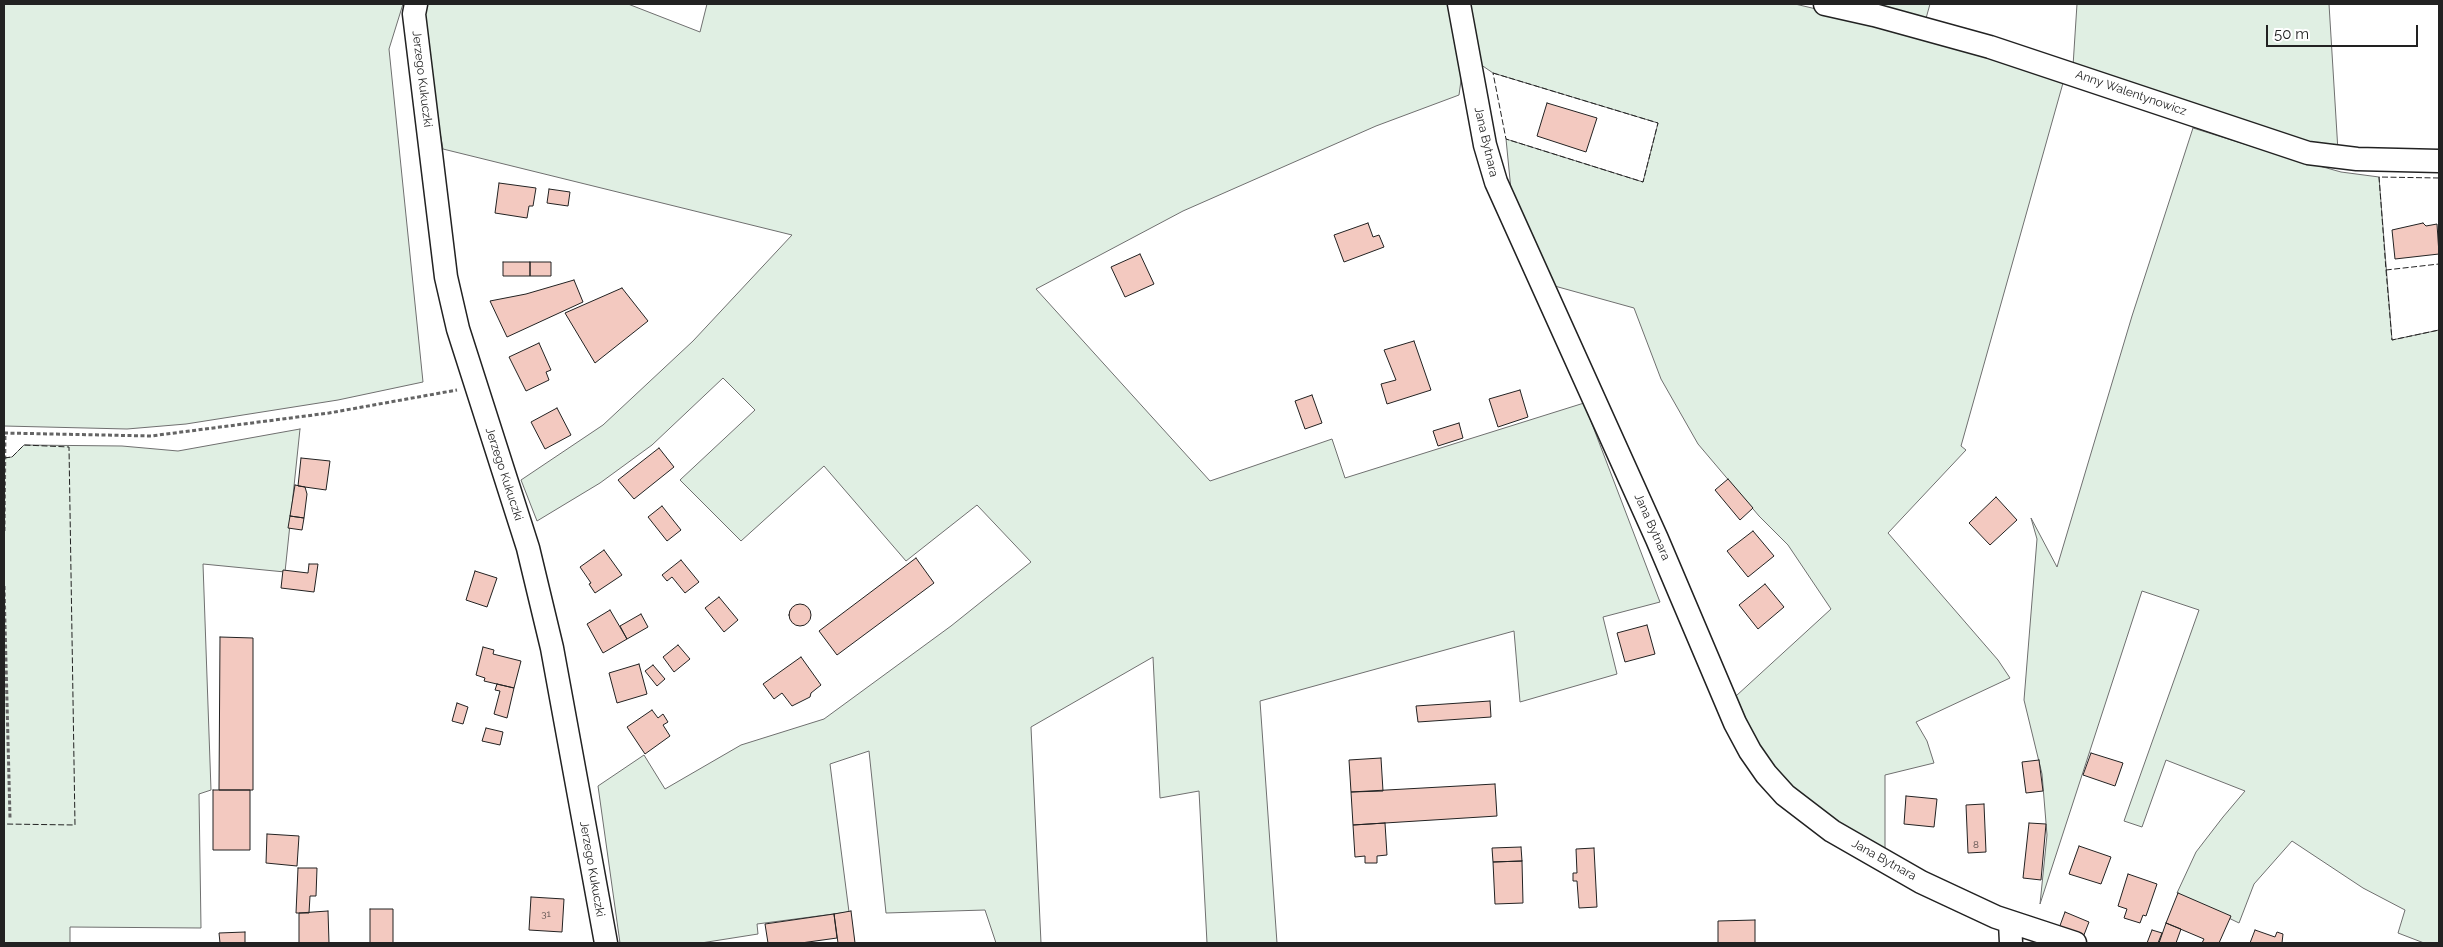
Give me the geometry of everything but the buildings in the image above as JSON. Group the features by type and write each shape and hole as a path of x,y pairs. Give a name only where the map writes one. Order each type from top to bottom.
{"street":[{"name":"Jerzego Kukuczki","path":"416,4 414,14 446,277 458,329 528,548 552,648 606,943"},
{"name":"Jana Bytnara","path":"1459,4 1485,145 1496,182 1658,538 1735,723 1750,751 1766,774 1786,795 1832,831 2010,933 2075,943"},
{"name":"Anny Walentynowicz","path":"1825,4 1874,15 1990,47 2308,153 2357,159 2439,161"}],"path":[{"path":"4,531 4,433 151,436 329,413 476,386"},
{"path":"4,586 5,686 10,818"}],"green space":[{"path":"4,4 403,4 389,49 423,382 338,400 186,424 127,429 4,426"},
{"path":"422,4 628,4 700,32 707,4 1452,4 1463,66 1459,95 1376,126 1183,211 1036,289 1210,481 1332,439 1345,478 1584,403 1660,602 1603,617 1617,674 1520,702 1514,631 1260,701 1277,943 1207,943 1199,791 1160,798 1153,657 1031,727 1041,943 996,943 985,910 886,913 869,751 830,764 849,912 757,924 758,934 701,943 620,943 598,786 644,755 665,789 741,745 824,719 951,626 1031,562 977,505 906,561 824,466 741,541 680,480 755,410 723,378 652,445 600,483 537,521 521,480 603,425 693,341 792,235 443,149 433,95"},
{"path":"1467,4 1795,4 1893,27 2063,83 1961,446 1966,450 1888,533 1998,660 2010,678 1916,722 1927,741 1934,763 1885,775 1885,852 1849,832 1789,786 1755,740 1736,696 1831,609 1788,545 1759,516 1698,444 1661,379 1634,308 1551,285 1512,200 1506,139 1643,182 1658,123 1493,73 1477,62"},
{"path":"1852,4 1930,4 1925,22"},
{"path":"2077,4 2329,4 2338,151 2073,66"},
{"path":"2193,128 2341,172 2379,177 2392,340 2439,330 2439,943 2424,943 2398,933 2405,910 2363,888 2292,841 2254,884 2239,923 2177,893 2196,852 2245,791 2166,760 2142,827 2124,821 2199,610 2142,591 2040,904 2047,835 2042,774 2024,700 2037,539 2031,518 2057,567 2132,316"},
{"path":"300,429 285,572 203,564 211,790 199,794 201,928 70,927 70,943 4,943 4,458 12,457 24,445 122,446 178,451"}],"fence":[{"path":"1493,73 1658,123 1643,182 1506,139 1493,73"},
{"path":"2439,178 2379,177 2386,270 2439,264"},
{"path":"2386,270 2392,340 2439,330"},
{"path":"4,458 12,457 24,445 69,447 75,825 4,824"}]}
